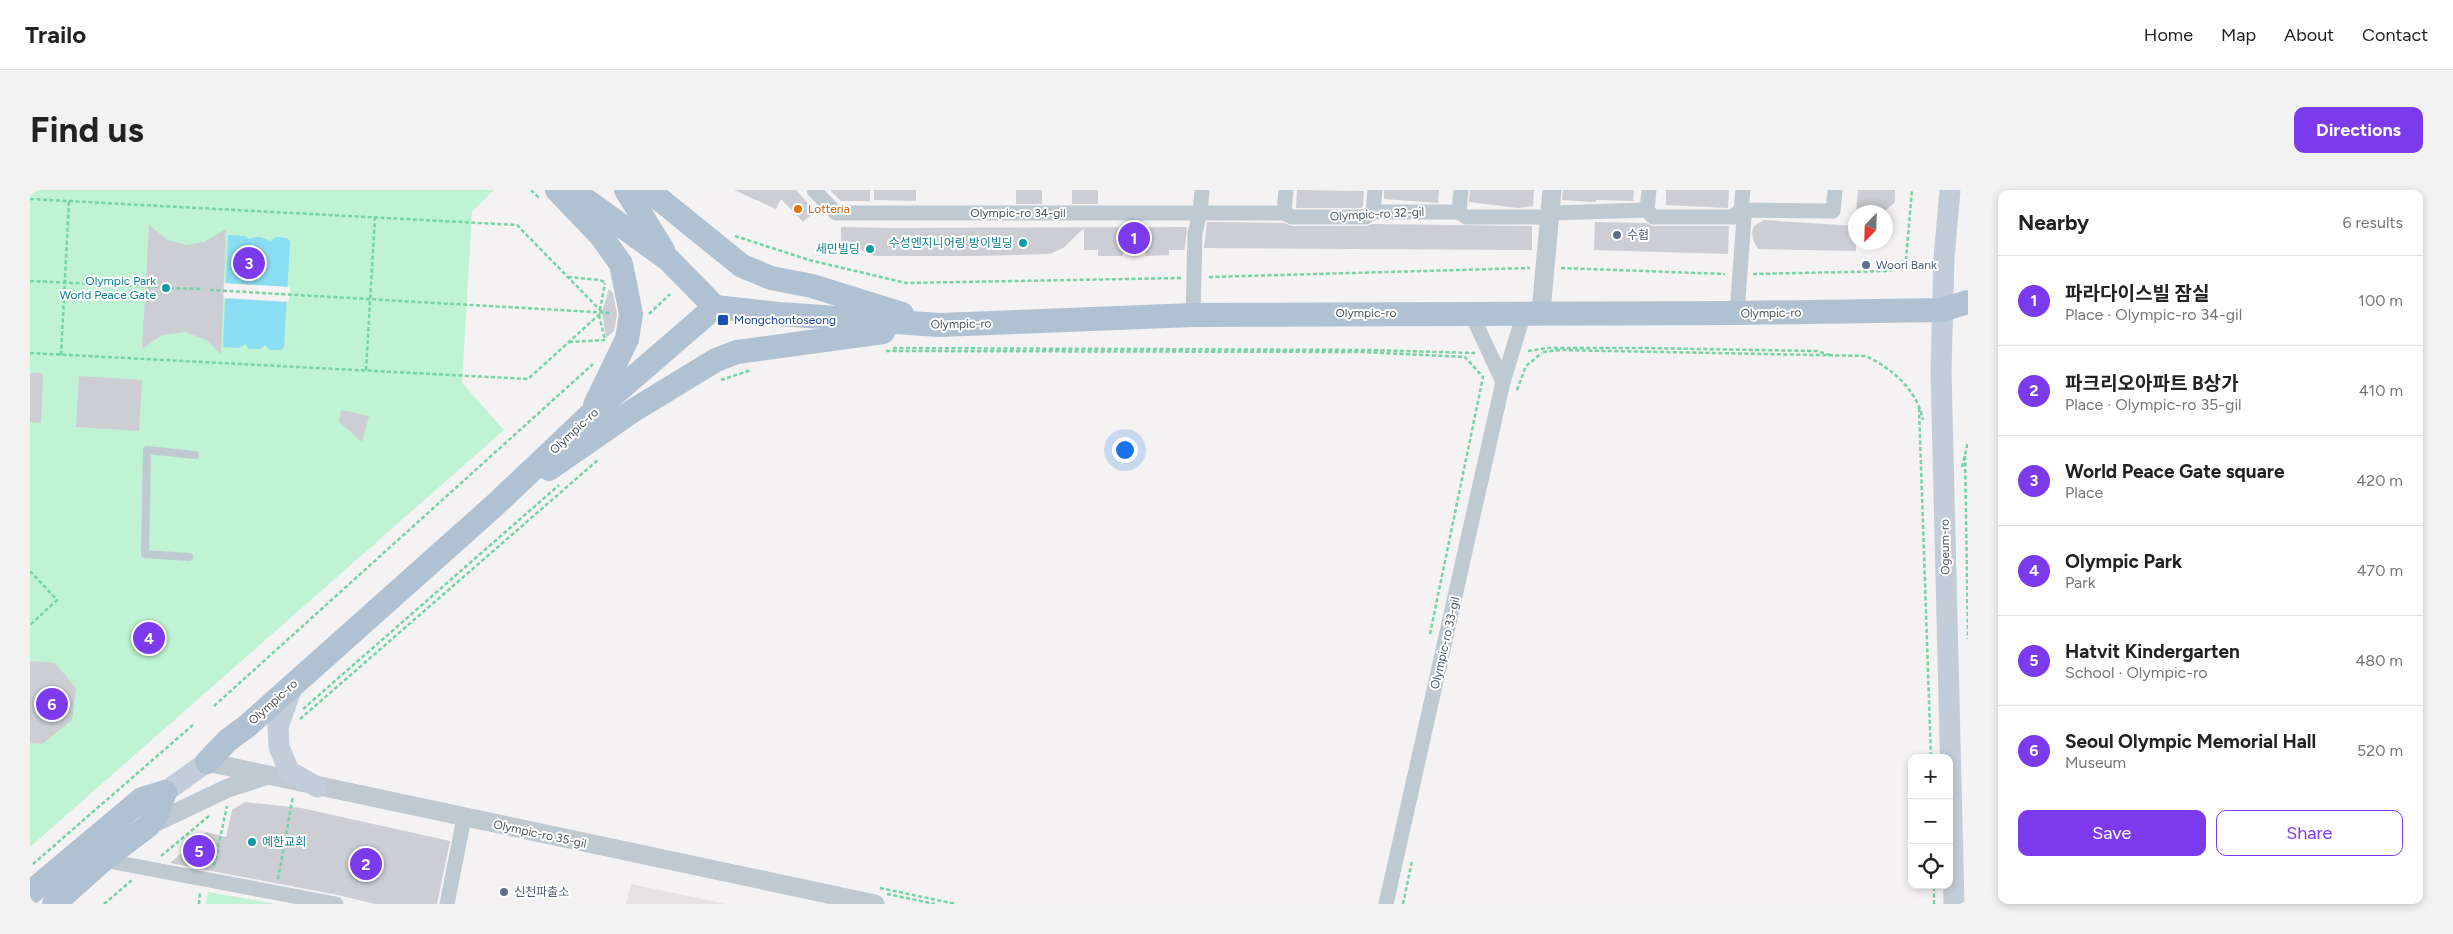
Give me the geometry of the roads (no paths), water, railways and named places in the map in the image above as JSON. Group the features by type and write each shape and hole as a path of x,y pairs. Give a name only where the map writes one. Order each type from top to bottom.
{"main road":[{"path":"572,190 669,260 715,307"},
{"path":"626,190 669,260"},
{"path":"648,190 742,266 771,278 812,286 940,325"},
{"name":"Ogeum-ro","path":"1950,190 1942,310 1941,394 1954,904"},
{"path":"551,197 601,236 621,264 630,314 627,340 589,416"},
{"name":"Olympic-ro","path":"30,892 142,799 165,792 206,762 228,740 246,727 495,505 589,416 715,307 779,314 940,325 1193,315 1737,313 1942,310 1968,302"},
{"name":"Olympic-ro","path":"1942,310 1968,318"},
{"path":"495,505 634,410 716,360 737,352 940,325"},
{"path":"293,684 278,727 280,747 289,771 317,787"},
{"path":"54,904 103,860 148,826 157,814 165,792"}],"street":[{"name":"Olympic-ro 34-gil","path":"814,190 836,213 1200,213"},
{"path":"1193,315 1192,278 1195,233 1200,213 1202,190"},
{"path":"1284,213 1286,190"},
{"path":"1373,212 1375,190"},
{"path":"1459,212 1461,190"},
{"path":"1532,313 1545,268 1552,190"},
{"path":"1647,210 1649,190"},
{"path":"1737,313 1744,218 1741,210 1743,190"},
{"name":"Olympic-ro 32-gil","path":"1200,213 1284,213 1292,217 1366,217 1373,212 1459,212 1466,217 1544,217 1551,213 1647,210 1653,217 1733,217 1741,210 1834,211 1835,190"},
{"path":"1471,313 1503,382"},
{"name":"Olympic-ro 33-gil","path":"1386,904 1503,382 1511,354 1532,313"},
{"name":"Olympic-ro 35-gil","path":"206,762 874,904"},
{"path":"148,826 228,788 266,776"},
{"path":"447,904 464,818"},
{"path":"103,860 336,904"}],"lane":[{"path":"189,557 145,554 147,450 195,455"}],"water":[{"path":"228,235 245,236 250,239 259,237 271,241 276,237 287,238 290,242 284,347 281,350 270,350 265,345 260,349 249,349 245,344 239,348 223,347"}],"place":[{"name":"Lotteria","path":"798,209"},
{"name":"수협","path":"1617,235"},
{"name":"파라다이스빌 잠실","path":"1134,238"},
{"name":"수성엔지니어링 방이빌딩","path":"1023,243"},
{"name":"세민빌딩","path":"870,249"},
{"name":"World Peace Gate square","path":"249,263"},
{"name":"Woori Bank","path":"1866,265"},
{"name":"Olympic Park World Peace Gate","path":"166,288"},
{"name":"Mongchontoseong","path":"723,320"},
{"name":"Olympic Park","path":"149,638"},
{"name":"Seoul Olympic Memorial Hall","path":"52,704"},
{"name":"예한교회","path":"252,842"},
{"name":"Hatvit Kindergarten","path":"199,851"},
{"name":"파크리오아파트 B상가","path":"366,864"},
{"name":"신천파출소","path":"504,892"}]}
